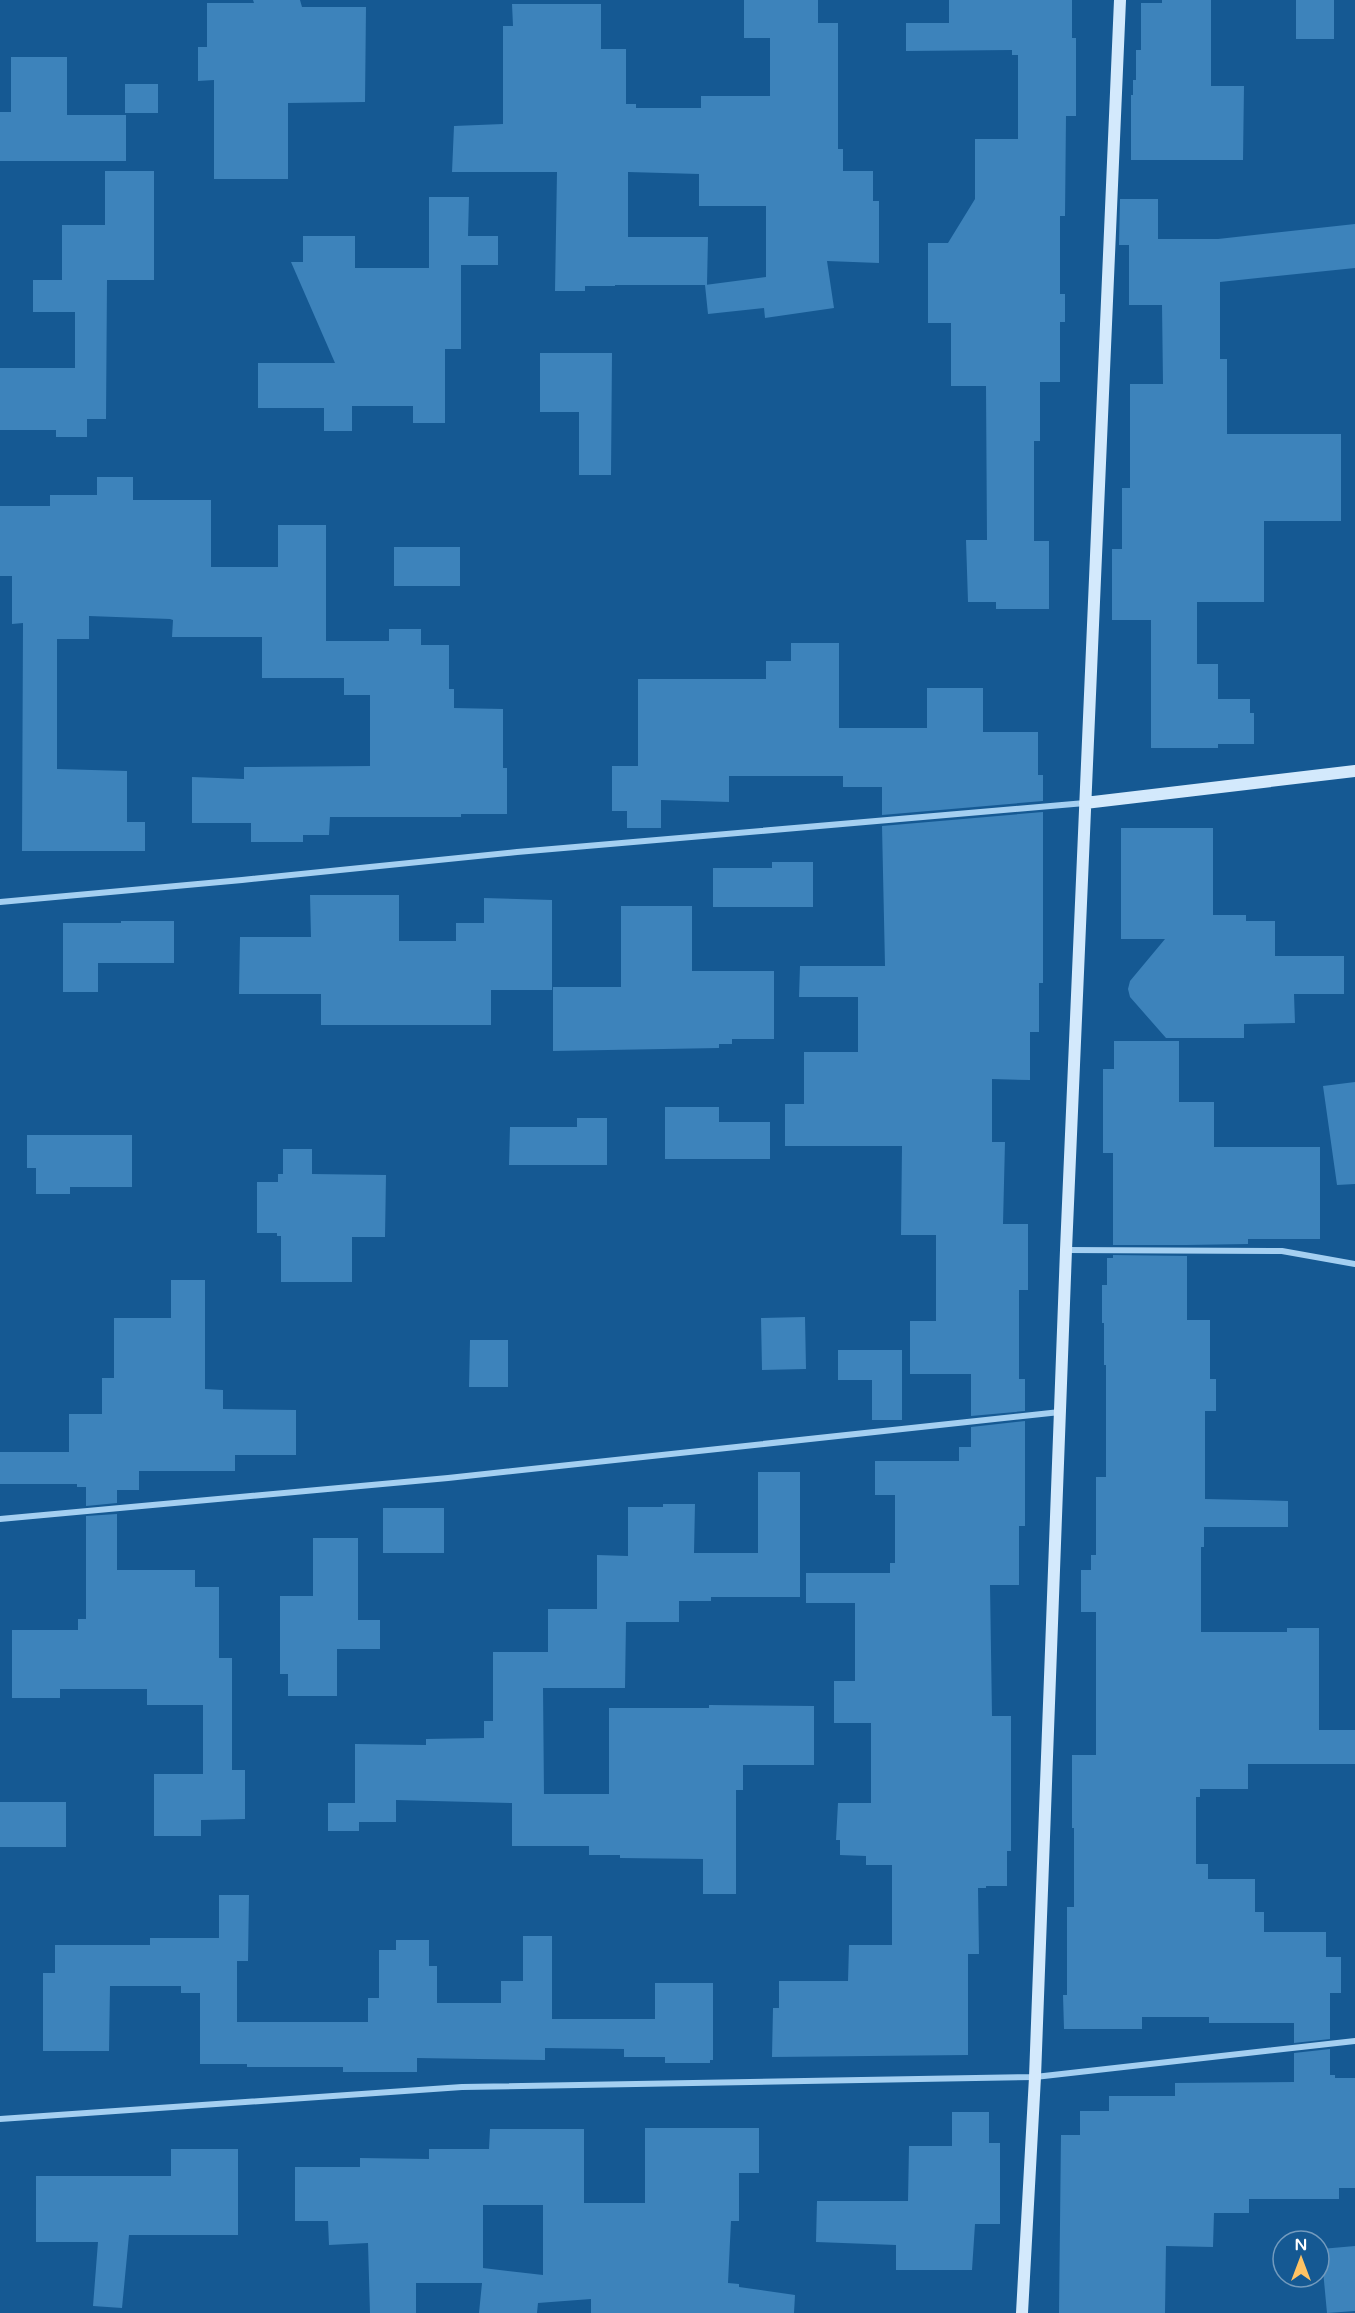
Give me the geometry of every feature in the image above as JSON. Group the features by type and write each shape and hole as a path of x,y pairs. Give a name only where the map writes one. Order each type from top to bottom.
{"main road":[{"path":"1022,2313 1035,2076 1066,1250 1120,0"},
{"path":"1085,803 1355,771"}],"street":[{"path":"0,902 517,852 1085,803"},
{"path":"1066,1250 1282,1251 1355,1264"},
{"path":"0,1519 460,1477 1060,1412"},
{"path":"0,2119 462,2087 1035,2076 1355,2041"}],"building":[{"path":"253,0 300,0 302,7 366,7 365,102 288,103 288,179 214,179 214,80 198,81 198,47 207,47 207,3 254,3"},
{"path":"744,0 818,0 818,23 838,23 838,149 843,149 843,171 873,171 873,201 879,201 879,263 827,261 834,308 765,318 764,308 708,314 705,285 585,286 585,291 555,291 557,172 452,172 454,126 503,124 503,26 513,26 512,4 601,4 601,49 626,49 626,104 636,104 636,108 701,108 701,96 770,96 770,38 744,38","holes":["628,172 699,174 699,206 766,206 766,277 707,285 708,237 628,237"]},
{"path":"949,0 1072,0 1072,38 1076,38 1076,116 1066,116 1065,216 1060,216 1060,294 1065,294 1065,322 1060,322 1060,382 1040,382 1040,441 1034,441 1034,541 1049,541 1049,609 996,609 996,602 968,602 966,540 987,540 986,386 951,386 951,323 928,323 928,243 948,243 975,199 975,139 1018,139 1018,55 1012,55 1012,50 906,51 906,23 949,23"},
{"path":"1162,0 1211,0 1211,86 1244,86 1243,160 1131,160 1131,95 1133,95 1133,80 1136,80 1136,50 1141,50 1141,3 1162,3"},
{"path":"1296,0 1334,0 1334,39 1296,39"},
{"path":"11,57 67,57 67,115 126,115 126,161 0,161 0,112 11,112"},
{"path":"125,84 158,84 158,113 125,113"},
{"path":"105,171 154,171 154,280 107,280 106,419 87,419 87,437 56,437 56,430 0,430 0,368 75,368 75,312 33,312 33,280 62,280 62,225 105,225"},
{"path":"429,197 469,197 468,236 498,236 498,265 461,265 461,349 445,349 445,423 413,423 413,406 352,406 352,431 324,431 324,408 258,408 258,363 335,363 291,262 303,262 303,236 355,236 355,268 429,268"},
{"path":"1120,199 1158,199 1158,239 1218,239 1355,224 1355,268 1220,282 1220,359 1227,359 1227,434 1341,434 1341,521 1264,521 1264,602 1197,602 1197,664 1218,664 1218,699 1250,699 1250,713 1254,713 1254,744 1218,744 1218,748 1151,748 1151,620 1112,620 1112,549 1122,549 1122,488 1130,488 1130,384 1163,384 1162,305 1129,305 1129,245 1119,245"},
{"path":"540,353 612,353 611,475 579,475 579,412 540,412"},
{"path":"97,477 133,477 133,500 211,500 211,567 278,567 278,525 326,525 326,641 389,641 389,629 421,629 421,645 449,645 449,689 454,689 454,708 503,709 503,768 507,768 507,814 461,814 461,817 330,817 329,835 303,835 303,842 251,842 251,823 192,823 192,777 244,779 244,767 370,766 370,695 344,695 344,678 262,678 262,637 172,637 173,620 170,619 89,616 89,639 57,639 57,769 127,771 127,822 145,822 145,851 22,851 23,623 12,624 12,576 0,576 0,506 50,506 50,495 97,495"},
{"path":"394,547 460,547 460,586 394,586"},
{"path":"791,643 839,643 839,728 927,728 927,688 983,688 983,732 1038,732 1038,775 1043,775 1043,801 882,815 882,787 843,787 843,776 729,776 729,802 661,800 661,828 627,828 627,811 612,811 612,766 638,766 638,679 766,679 766,661 791,661"},
{"path":"1043,812 1043,983 1039,983 1039,1032 1030,1032 1030,1080 992,1079 992,1142 1005,1142 1003,1224 1028,1224 1028,1290 1019,1290 1019,1379 1025,1379 1025,1411 971,1416 971,1374 910,1374 910,1321 936,1321 936,1235 901,1235 902,1146 785,1146 785,1104 804,1104 804,1052 858,1052 858,997 799,997 800,966 885,966 882,826"},
{"path":"1121,828 1213,828 1213,915 1246,915 1246,921 1275,921 1275,956 1344,956 1344,994 1294,994 1295,1023 1244,1024 1244,1038 1166,1038 1130,997 1128,989 1130,981 1165,939 1121,939"},
{"path":"772,862 813,862 813,907 713,907 713,868 772,868"},
{"path":"310,895 399,895 399,941 456,941 456,923 484,923 484,898 552,900 552,990 491,990 491,1025 321,1025 321,994 239,994 240,937 311,937"},
{"path":"621,906 692,906 692,971 774,971 774,1039 732,1039 732,1044 719,1044 719,1048 553,1051 553,987 621,987"},
{"path":"121,921 174,921 174,963 98,963 98,992 63,992 63,923 121,923"},
{"path":"1114,1041 1179,1041 1179,1102 1214,1102 1214,1147 1320,1147 1320,1239 1248,1239 1248,1244 1113,1245 1113,1153 1103,1153 1103,1069 1114,1069"},
{"path":"1355,1082 1355,1184 1337,1185 1323,1086"},
{"path":"665,1107 719,1107 719,1122 770,1122 770,1159 665,1159"},
{"path":"577,1118 607,1118 607,1165 509,1165 510,1127 577,1127"},
{"path":"27,1135 132,1135 132,1187 70,1187 70,1194 36,1194 36,1168 27,1168"},
{"path":"283,1149 312,1149 312,1174 386,1175 385,1237 352,1237 352,1282 281,1282 281,1236 277,1236 277,1233 257,1233 257,1182 278,1182 278,1174 283,1174"},
{"path":"1113,1255 1187,1256 1187,1320 1210,1320 1210,1379 1216,1379 1216,1411 1205,1411 1205,1499 1288,1501 1288,1527 1204,1527 1204,1547 1201,1547 1201,1632 1287,1632 1287,1628 1319,1628 1319,1730 1355,1730 1355,1764 1248,1764 1248,1789 1200,1789 1200,1797 1196,1797 1196,1864 1208,1864 1208,1879 1255,1879 1255,1912 1264,1912 1264,1932 1326,1932 1326,1957 1341,1957 1341,1993 1330,1993 1330,2039 1294,2043 1294,2023 1209,2023 1209,2017 1142,2017 1142,2029 1064,2029 1063,1995 1067,1995 1067,1907 1074,1907 1072,1755 1096,1755 1096,1612 1081,1612 1081,1570 1091,1570 1091,1555 1096,1555 1096,1477 1106,1477 1106,1365 1104,1365 1102,1285 1107,1285 1107,1258 1113,1258"},
{"path":"171,1280 205,1280 205,1389 223,1390 223,1409 296,1410 296,1455 235,1455 235,1471 139,1471 139,1490 117,1490 117,1503 86,1506 86,1487 77,1487 77,1484 0,1484 0,1452 69,1452 69,1414 102,1414 102,1378 114,1378 114,1318 171,1318"},
{"path":"805,1317 806,1369 762,1370 761,1318"},
{"path":"470,1340 508,1340 508,1387 469,1387"},
{"path":"838,1350 902,1350 902,1420 872,1420 872,1380 838,1380"},
{"path":"1025,1421 1025,1526 1019,1526 1019,1585 990,1585 992,1716 1011,1716 1011,1851 1007,1851 1007,1886 978,1888 979,1954 968,1954 968,2055 772,2057 773,2008 779,2008 779,1981 848,1981 849,1945 892,1945 892,1865 866,1865 866,1856 840,1855 840,1840 836,1840 838,1803 871,1803 871,1723 834,1723 834,1681 855,1681 855,1603 806,1603 806,1573 890,1573 890,1563 895,1563 895,1495 875,1495 875,1461 959,1461 959,1447 971,1447 971,1427"},
{"path":"758,1472 800,1472 800,1597 711,1597 711,1601 679,1601 679,1622 626,1622 625,1688 543,1688 544,1794 609,1794 609,1708 709,1708 709,1705 814,1706 814,1765 743,1765 743,1790 736,1790 736,1894 703,1894 703,1859 620,1858 620,1855 589,1855 589,1846 512,1846 512,1803 396,1800 396,1822 359,1822 359,1831 328,1831 328,1803 355,1803 355,1744 426,1745 426,1739 484,1738 484,1721 493,1721 493,1652 548,1652 548,1609 597,1609 597,1555 628,1556 628,1507 695,1504 694,1553 758,1553"},
{"path":"383,1508 444,1508 444,1553 383,1553"},
{"path":"117,1514 117,1570 195,1570 195,1587 219,1587 219,1658 232,1658 232,1770 245,1770 245,1819 201,1820 201,1836 154,1836 154,1774 203,1774 203,1705 147,1705 147,1689 60,1689 60,1698 12,1698 12,1630 78,1630 78,1619 86,1619 86,1516"},
{"path":"313,1538 358,1538 358,1620 380,1620 380,1649 337,1649 337,1696 288,1696 288,1674 280,1674 280,1596 313,1596"},
{"path":"0,1802 66,1802 66,1847 0,1847"},
{"path":"219,1895 249,1895 248,1961 237,1961 237,2022 368,2022 368,1998 379,1998 379,1950 396,1950 396,1940 429,1940 429,1966 437,1966 437,2003 501,2003 501,1981 523,1981 523,1936 552,1936 552,2019 655,2019 655,1983 713,1983 713,2060 710,2060 710,2063 665,2063 665,2057 624,2057 624,2049 545,2048 545,2060 417,2058 417,2072 343,2072 343,2067 247,2067 247,2064 200,2064 200,1993 181,1993 181,1986 110,1986 109,2051 43,2051 43,1973 55,1973 55,1945 150,1945 150,1938 219,1938"},
{"path":"1330,2049 1330,2075 1335,2075 1335,2078 1355,2078 1355,2188 1339,2188 1339,2199 1249,2199 1249,2213 1214,2213 1213,2247 1166,2246 1165,2313 1059,2313 1061,2135 1080,2135 1080,2111 1109,2111 1109,2096 1175,2096 1175,2083 1294,2082 1294,2053"},
{"path":"952,2112 989,2112 989,2143 1000,2143 1000,2224 975,2224 972,2270 896,2270 896,2245 816,2242 817,2201 908,2201 909,2146 952,2146"},
{"path":"645,2128 759,2128 759,2173 739,2173 739,2221 731,2221 728,2283 739,2284 739,2287 795,2295 794,2313 591,2313 591,2299 538,2303 537,2313 479,2313 482,2283 416,2283 416,2313 370,2313 368,2243 329,2245 328,2221 295,2221 295,2167 360,2167 360,2158 429,2159 429,2149 489,2149 490,2129 584,2129 584,2203 645,2203","holes":["483,2205 543,2205 543,2275 483,2268"]},
{"path":"171,2149 238,2149 238,2235 129,2235 122,2308 93,2306 98,2242 36,2242 36,2176 171,2176"},
{"path":"1355,2246 1355,2311 1327,2313 1325,2289 1331,2289 1331,2248"}]}
